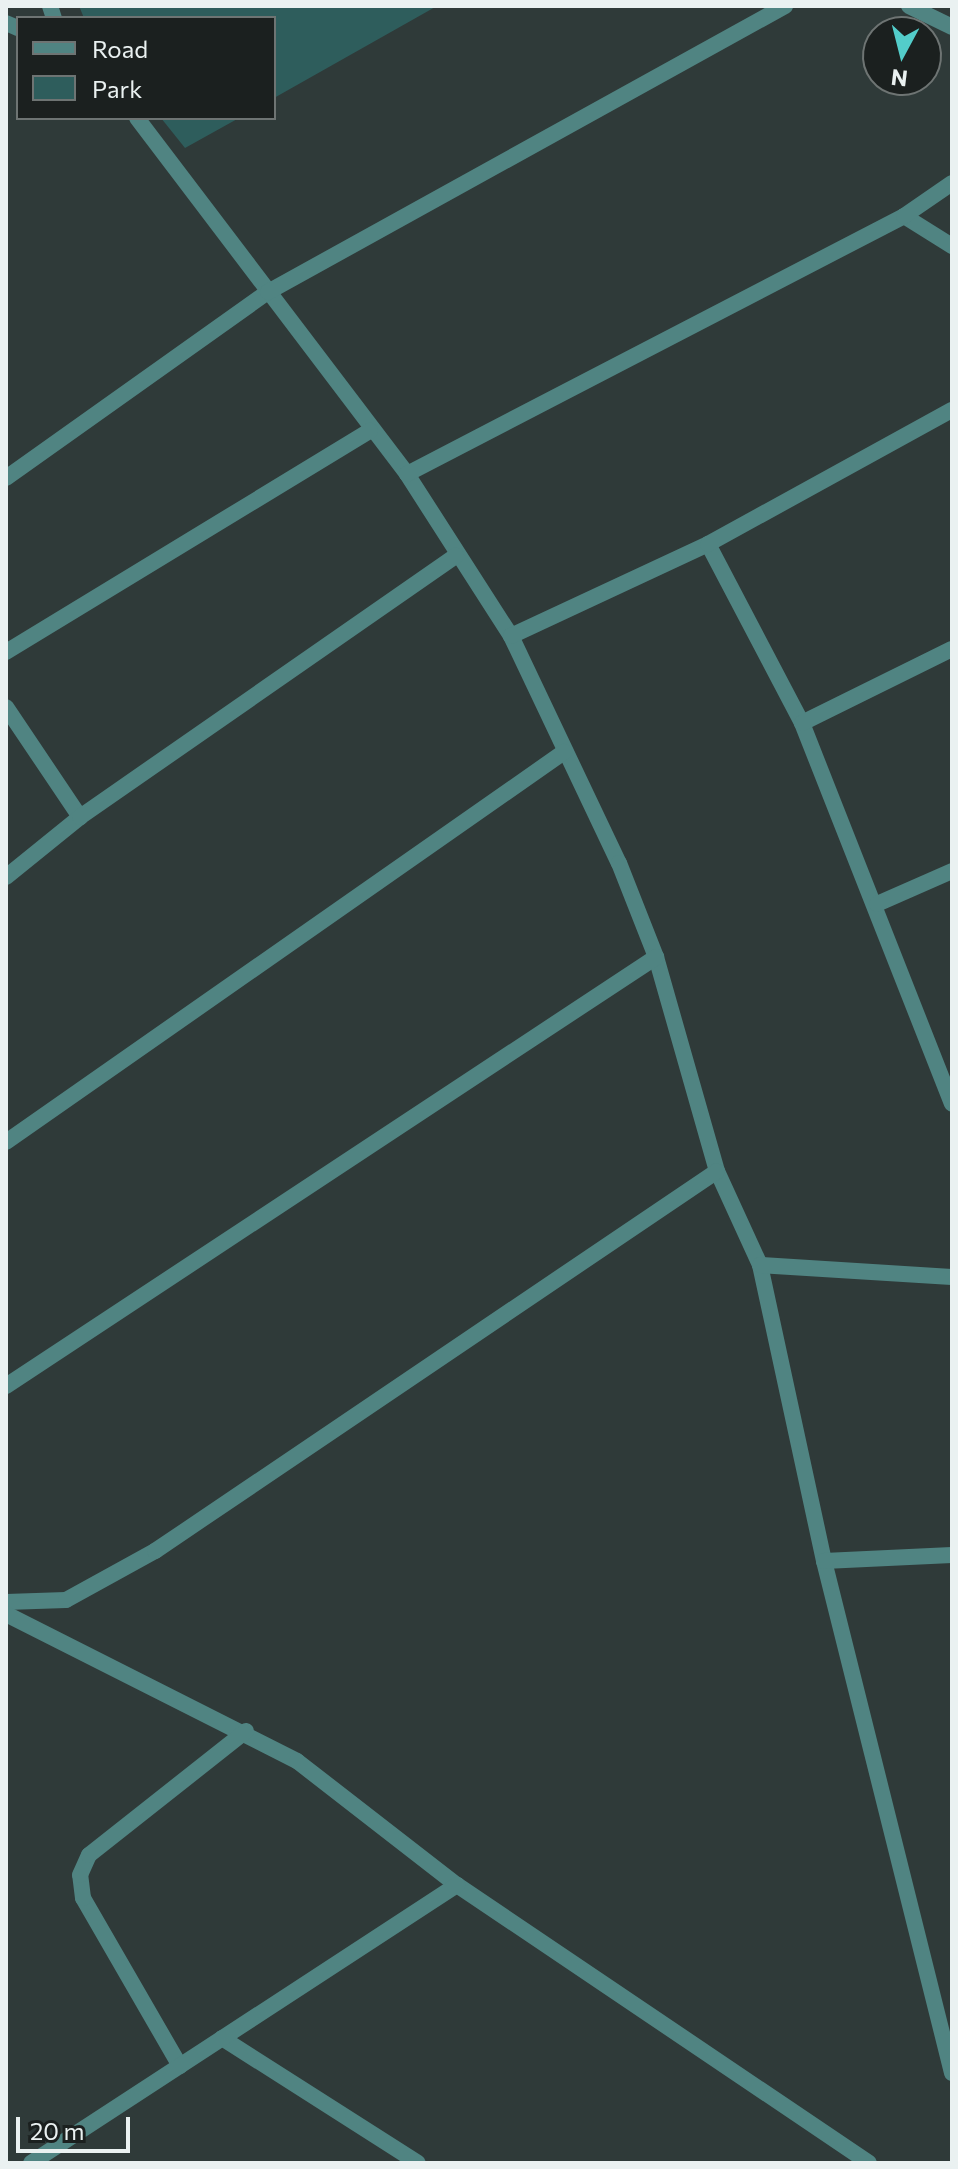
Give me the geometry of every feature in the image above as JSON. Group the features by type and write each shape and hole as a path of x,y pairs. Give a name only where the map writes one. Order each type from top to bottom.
{"street":[{"path":"6,478 268,292 785,6"},
{"path":"909,6 952,27"},
{"path":"139,120 370,431 407,474 456,556 511,636 619,863 656,957 717,1171 760,1265 824,1561 952,2073"},
{"path":"407,474 904,216 952,183"},
{"path":"904,216 952,246"},
{"path":"511,636 708,544 952,410"},
{"path":"6,652 370,431"},
{"path":"708,544 802,723 947,1073 952,1103"},
{"path":"6,877 80,817 456,556"},
{"path":"802,723 952,649"},
{"path":"6,707 80,817"},
{"path":"6,1142 564,752"},
{"path":"877,904 952,871"},
{"path":"6,1386 656,957"},
{"path":"6,1602 66,1600 144,1558 717,1171"},
{"path":"760,1265 952,1277"},
{"path":"824,1561 952,1555"},
{"path":"6,1614 162,1695 246,1731 340,1791 457,1885 869,2163"},
{"path":"180,2066 83,1898 80,1875 89,1855 246,1731"},
{"path":"31,2163 457,1885"},
{"path":"222,2038 418,2163"}],"green space":[{"path":"79,6 437,6 276,97 276,16 83,16"},
{"path":"163,120 235,120 185,148"}]}
